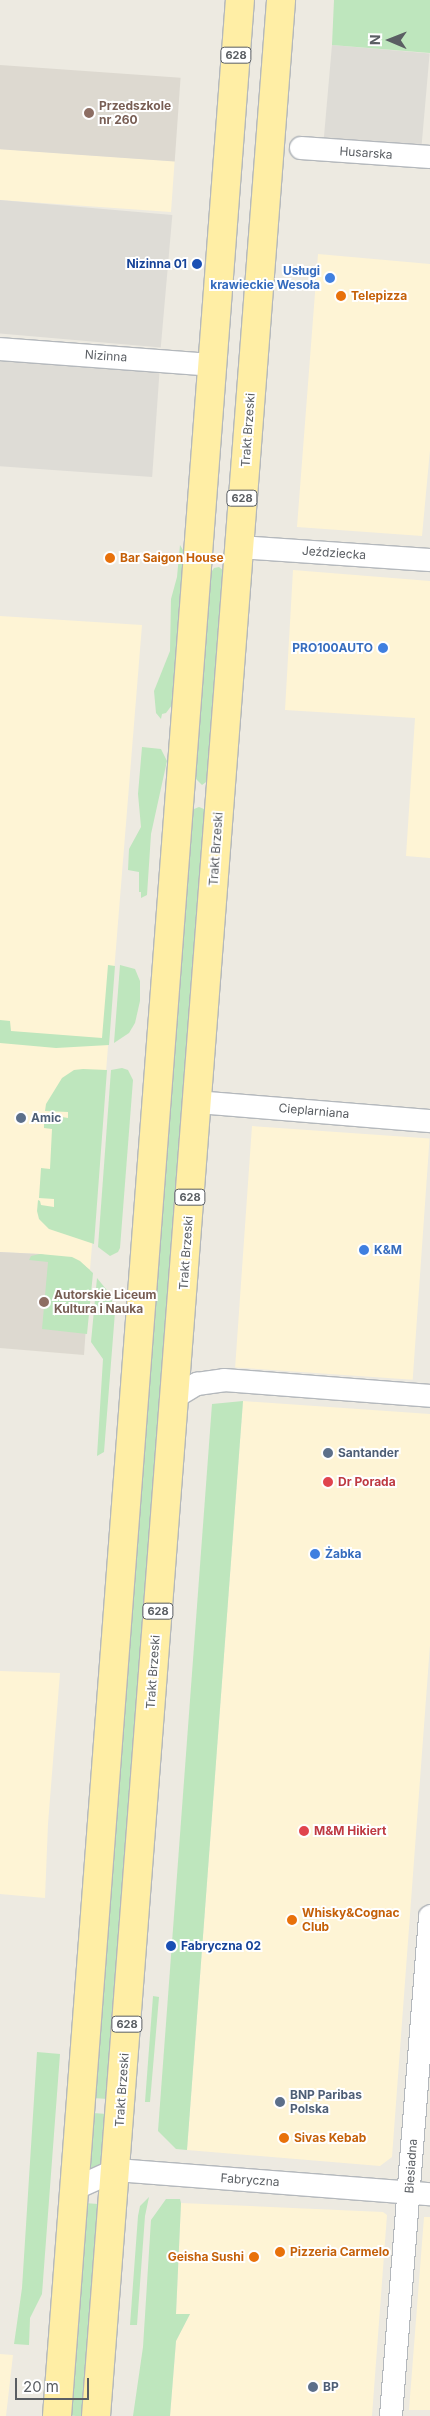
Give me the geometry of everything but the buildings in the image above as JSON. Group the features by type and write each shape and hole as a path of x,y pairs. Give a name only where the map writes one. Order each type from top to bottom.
{"main road":[{"name":"628","path":"56,2416 240,0"},
{"name":"Trakt Brzeski","path":"96,2416 281,0"}],"street":[{"name":"Husarska","path":"301,148 430,157"},
{"name":"Nizinna","path":"0,349 213,365"},
{"name":"Jeździecka","path":"239,547 430,560"},
{"name":"Cieplarniana","path":"197,1102 430,1120"},
{"path":"175,1396 198,1384 211,1381 430,1396"},
{"name":"Biesiadna","path":"391,2416 420,2193 430,1917"},
{"name":"Fabryczna","path":"74,2189 116,2170 420,2193"}],"shaded area":[{"path":"332,45 430,54 421,149 324,141"},
{"name":"Przedszkole nr 260","path":"0,65 181,78 175,161 0,149"},
{"path":"0,149 175,161 171,212 0,200"},
{"path":"0,200 172,215 161,348 0,334"},
{"path":"318,254 430,264 430,450 422,536 297,527"},
{"path":"0,359 160,370 152,477 0,466"},
{"path":"293,570 430,581 430,858 406,856 415,718 285,710"},
{"path":"0,616 142,625 90,1270 81,1263 40,1254 0,1252"},
{"path":"252,1126 430,1138 413,1380 235,1367"},
{"name":"Autorskie Liceum Kultura i Nauka","path":"0,1252 40,1254 81,1263 90,1270 84,1355 0,1348"},
{"path":"243,1401 430,1414 430,1645 392,2157 380,2166 187,2150"},
{"path":"0,1671 60,1673 48,1824 45,1898 0,1894"},
{"path":"181,2203 383,2212 387,2215 372,2416 170,2416 176,2341 190,2314 176,2314"},
{"path":"424,2217 430,2217 430,2410 409,2410"},
{"path":"0,2354 13,2355 6,2416 0,2416"}],"green space":[{"path":"334,0 430,0 430,53 332,45"},
{"path":"180,545 186,555 172,705 166,713 162,714 161,719 156,713 154,691 170,651 171,599 177,577"},
{"path":"219,567 224,571 209,780 202,785 195,778 210,574 214,568"},
{"path":"142,747 161,749 167,761 151,834 147,895 141,898 141,892 139,892 139,872 128,870 129,849 141,827 138,794"},
{"path":"199,807 204,809 206,813 108,2099 93,2098 192,813 194,809"},
{"path":"108,965 115,966 109,1045 56,1048 0,1043 0,1020 10,1021 11,1031 102,1038"},
{"path":"120,965 135,969 140,981 140,1001 135,1023 129,1033 114,1043"},
{"path":"122,1068 128,1070 133,1080 120,1248 118,1252 110,1256 98,1247 111,1070"},
{"path":"74,1070 107,1070 94,1244 49,1229 39,1219 37,1211 38,1200 41,1205 54,1207 54,1199 39,1198 41,1168 50,1169 52,1129 44,1128 44,1114 68,1118 68,1112 45,1111 46,1104 62,1078"},
{"path":"40,1254 72,1257 80,1261 93,1273 87,1334 42,1329 48,1262 29,1260 31,1256"},
{"path":"97,1278 110,1294 115,1312 104,1452 97,1456 103,1359 91,1342"},
{"path":"243,1401 187,2150 176,2149 158,2131 212,1404"},
{"path":"153,1996 159,1997 150,2102 145,2102"},
{"path":"37,2052 60,2054 42,2294 30,2318 29,2345 14,2344 22,2288"},
{"path":"93,2113 107,2114 103,2177 89,2176"},
{"path":"149,2197 145,2216 137,2325 130,2325 138,2216 140,2206"},
{"path":"166,2199 180,2199 181,2203 176,2314 190,2314 176,2341 170,2416 133,2416 143,2347 151,2220"},
{"path":"74,2202 98,2204 83,2416 59,2415"}],"place":[{"name":"Przedszkole nr 260","path":"89,113"},
{"name":"Nizinna 01","path":"197,264"},
{"name":"Usługi krawieckie Wesoła","path":"330,278"},
{"name":"Telepizza","path":"341,296"},
{"name":"Bar Saigon House","path":"110,558"},
{"name":"PRO100AUTO","path":"383,648"},
{"name":"Amic","path":"21,1118"},
{"name":"K&M","path":"364,1250"},
{"name":"Autorskie Liceum Kultura i Nauka","path":"44,1302"},
{"name":"Santander","path":"328,1453"},
{"name":"Dr Porada","path":"328,1482"},
{"name":"Żabka","path":"315,1554"},
{"name":"M&M Hikiert","path":"304,1831"},
{"name":"Whisky&Cognac Club","path":"292,1920"},
{"name":"Fabryczna 02","path":"171,1946"},
{"name":"BNP Paribas Polska","path":"280,2102"},
{"name":"Sivas Kebab","path":"284,2138"},
{"name":"Pizzeria Carmelo","path":"280,2252"},
{"name":"Geisha Sushi","path":"254,2257"},
{"name":"BP","path":"313,2387"}]}
